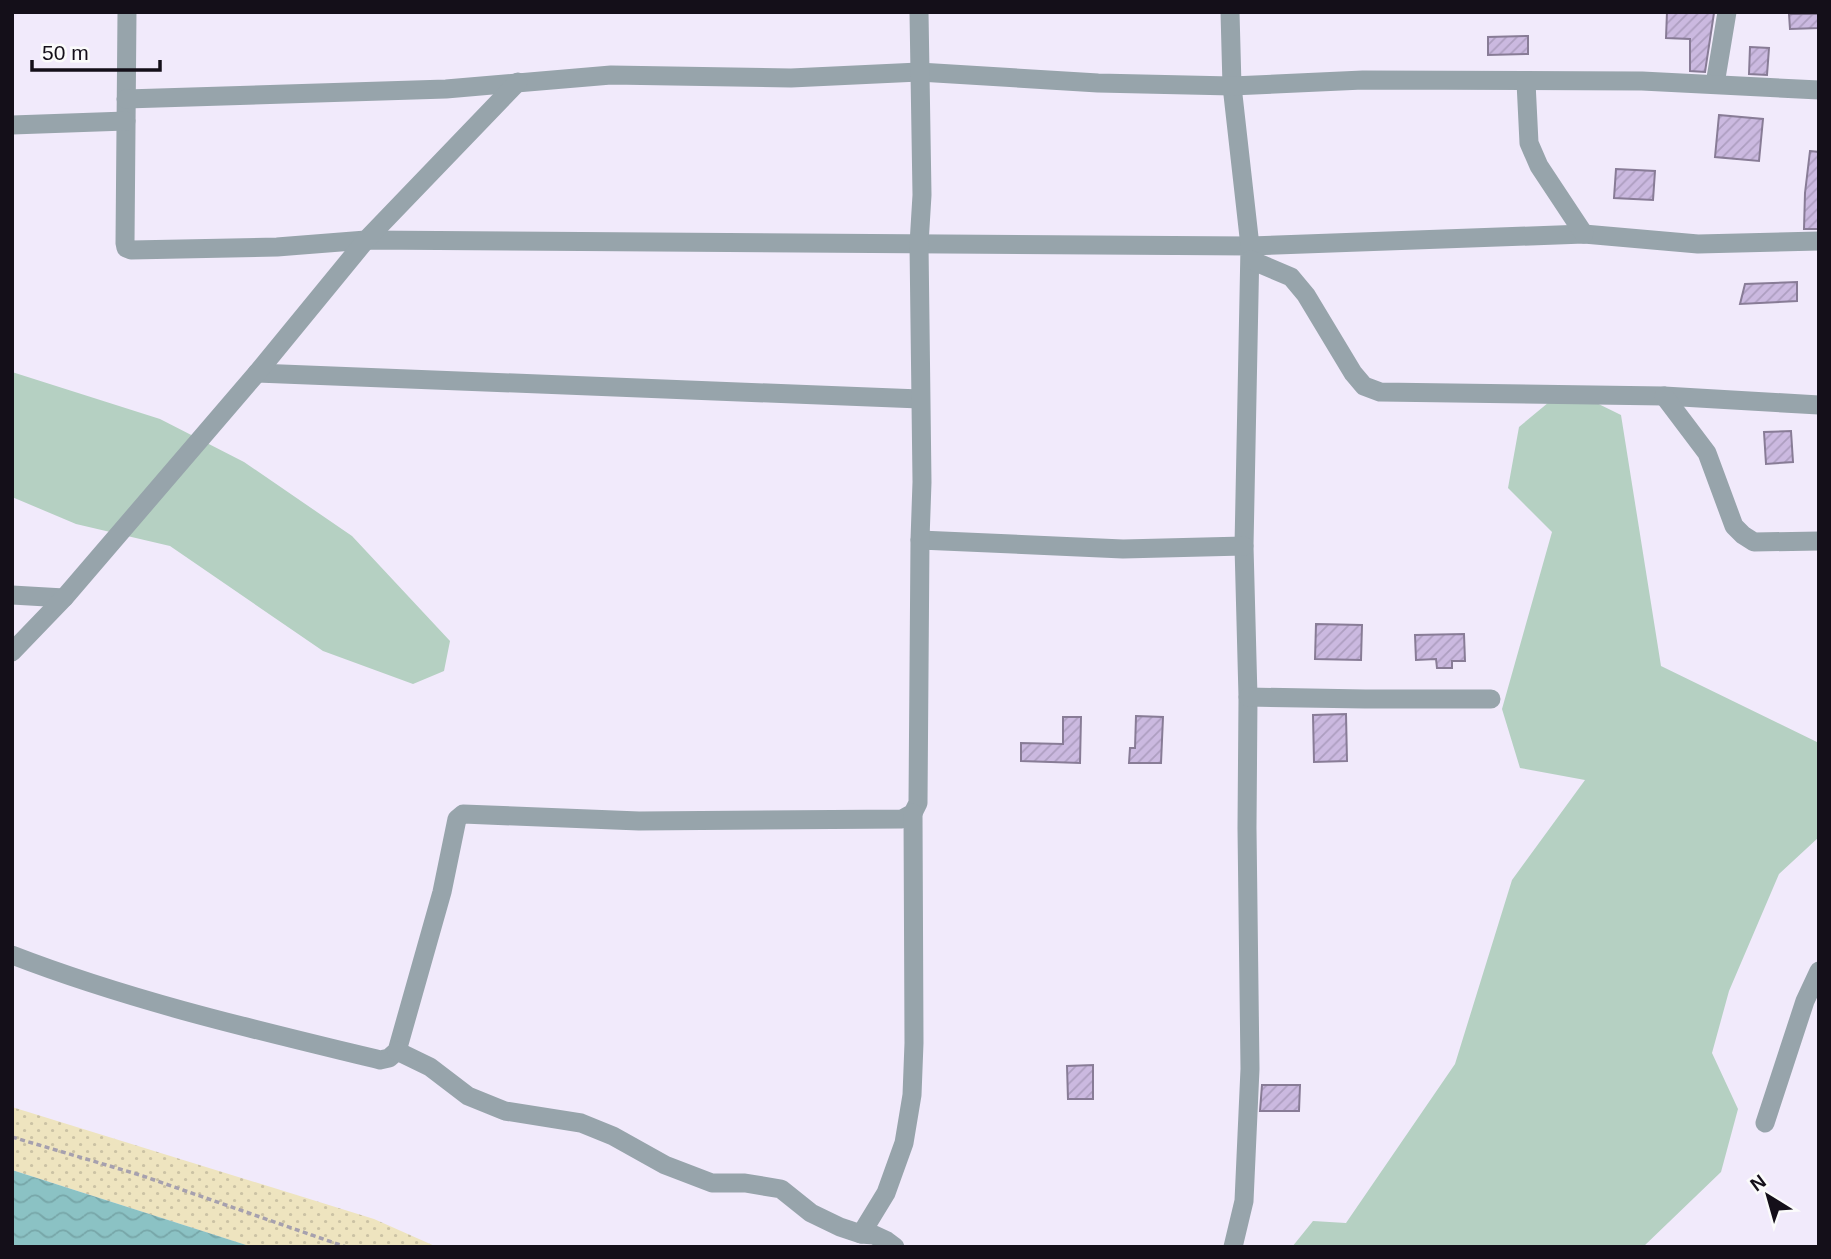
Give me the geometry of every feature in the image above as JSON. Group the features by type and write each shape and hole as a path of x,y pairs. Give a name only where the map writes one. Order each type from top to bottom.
{"street":[{"path":"127,12 126,248 131,250 277,247 366,240 919,244 1250,253 1584,234 1698,244 1819,241"},
{"path":"861,1234 886,1193 904,1143 912,1095 913,813 918,803 922,482 919,12"},
{"path":"1230,12 1231,86 1250,253 1244,546 1248,697 1250,1069 1244,1201 1233,1247"},
{"path":"1715,83 1727,12"},
{"path":"126,99 446,89 611,75 791,78 919,72 1098,83 1231,86 1363,80 1642,81 1819,90"},
{"path":"12,652 64,598 257,373 366,240 518,82"},
{"path":"1526,82 1529,143 1539,166 1584,234"},
{"path":"12,125 126,121"},
{"path":"1250,253 1291,277 1307,295 1353,373 1364,386 1380,392 1664,396 1819,405"},
{"path":"257,373 920,399"},
{"path":"1664,396 1707,453 1734,526 1743,535 1754,542 1819,541"},
{"path":"920,540 1123,549 1244,546"},
{"path":"12,595 64,598"},
{"path":"1248,697 1491,699"},
{"path":"12,955 62,974 217,1020 380,1060 389,1058 397,1051 442,892 457,819 463,814 639,821 902,819 913,813"},
{"path":"1765,1124 1805,1002 1819,971"},
{"path":"397,1051 430,1067 468,1096 505,1111 581,1123 613,1136 665,1165 712,1183 745,1183 781,1189 811,1213 840,1227 874,1235 895,1247"}],"path":[{"path":"12,1137 140,1175 346,1247"}],"shaded area":[{"path":"12,372 160,419 244,462 352,536 450,641 444,671 413,684 323,651 170,546 76,524 12,497"},
{"path":"1566,388 1621,415 1661,666 1819,743 1819,837 1779,874 1729,991 1712,1053 1738,1109 1721,1172 1643,1247 1292,1247 1313,1221 1346,1223 1455,1064 1512,880 1585,780 1520,768 1502,709 1552,532 1508,488 1519,427"}],"sand":[{"path":"12,1107 374,1219 437,1247 252,1247 12,1170"}],"water":[{"path":"12,1170 243,1244 252,1247 12,1247"}],"building":[{"path":"1667,12 1714,13 1705,72 1690,71 1690,39 1666,38"},
{"path":"1789,14 1819,14 1819,28 1790,29"},
{"path":"1528,36 1528,54 1488,55 1488,37"},
{"path":"1750,47 1769,48 1767,75 1749,74"},
{"path":"1719,115 1763,119 1759,161 1715,157"},
{"path":"1810,151 1819,152 1819,229 1804,229"},
{"path":"1616,169 1655,171 1653,200 1614,198"},
{"path":"1797,282 1797,301 1740,304 1745,284"},
{"path":"1791,431 1793,462 1766,464 1764,432"},
{"path":"1316,624 1362,625 1361,660 1315,659"},
{"path":"1464,634 1465,661 1452,661 1452,668 1437,668 1436,659 1416,660 1415,635"},
{"path":"1346,714 1347,761 1314,762 1313,715"},
{"path":"1136,716 1163,717 1161,763 1129,763 1130,748 1135,748"},
{"path":"1063,717 1081,717 1080,763 1021,761 1021,743 1063,744"},
{"path":"1093,1065 1093,1099 1068,1099 1067,1066"},
{"path":"1262,1085 1300,1085 1299,1111 1260,1111"}]}
